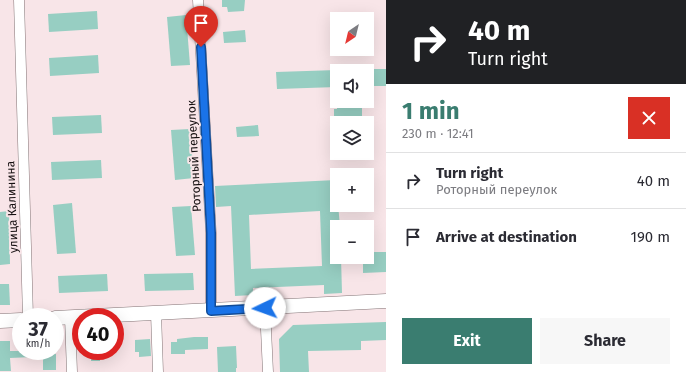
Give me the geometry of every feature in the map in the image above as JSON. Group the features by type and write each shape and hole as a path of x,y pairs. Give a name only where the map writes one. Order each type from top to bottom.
{"street":[{"name":"улица Калинина","path":"19,0 28,308"},
{"name":"Роторный переулок","path":"198,0 211,233 211,311"},
{"path":"64,317 386,301"},
{"path":"265,308 268,372"},
{"path":"156,313 158,372"},
{"path":"70,317 72,372"},
{"path":"0,321 12,320"}],"building":[{"path":"222,0 245,0 244,11 228,12 227,7 222,7"},
{"path":"97,11 98,29 49,32 48,14"},
{"path":"186,15 190,65 171,66 167,17"},
{"path":"245,30 246,42 224,43 223,32"},
{"path":"98,55 99,73 50,76 49,58"},
{"path":"374,69 386,69 386,86 374,86"},
{"path":"330,70 330,87 277,89 276,72"},
{"path":"362,108 362,116 334,116 334,109"},
{"path":"101,115 102,133 53,135 52,117"},
{"path":"258,125 259,136 237,137 236,127"},
{"path":"190,129 194,178 175,180 171,130"},
{"path":"101,160 102,178 52,180 51,162"},
{"path":"330,180 330,212 339,212 339,220 330,220 330,264 341,264 342,293 324,294 324,285 253,288 253,295 235,296 231,206 216,207 215,186","holes":["320,211 322,266 251,269 249,215"]},
{"path":"72,203 76,253 57,254 53,205"},
{"path":"191,206 195,255 176,256 172,207"},
{"path":"9,211 10,264 0,265 0,212"},
{"path":"374,252 386,252 386,272 363,273 363,264 374,264"},
{"path":"193,273 194,290 145,291 144,274"},
{"path":"107,274 108,291 59,293 58,276"},
{"path":"0,284 9,284 10,305 0,305"},
{"path":"386,322 386,340 361,341 361,350 308,351 309,372 280,372 279,339 293,325"},
{"path":"208,337 208,349 185,350 185,354 171,354 171,342 177,342 177,339"},
{"path":"150,339 151,356 139,357 139,352 135,352 135,340"},
{"path":"0,341 10,341 10,351 12,351 12,358 10,358 11,371 0,371"},
{"path":"236,346 236,372 218,372 217,347"},
{"path":"43,360 56,360 56,370 43,370"}],"route":[{"path":"201,47 211,233 211,311 265,308"}]}
